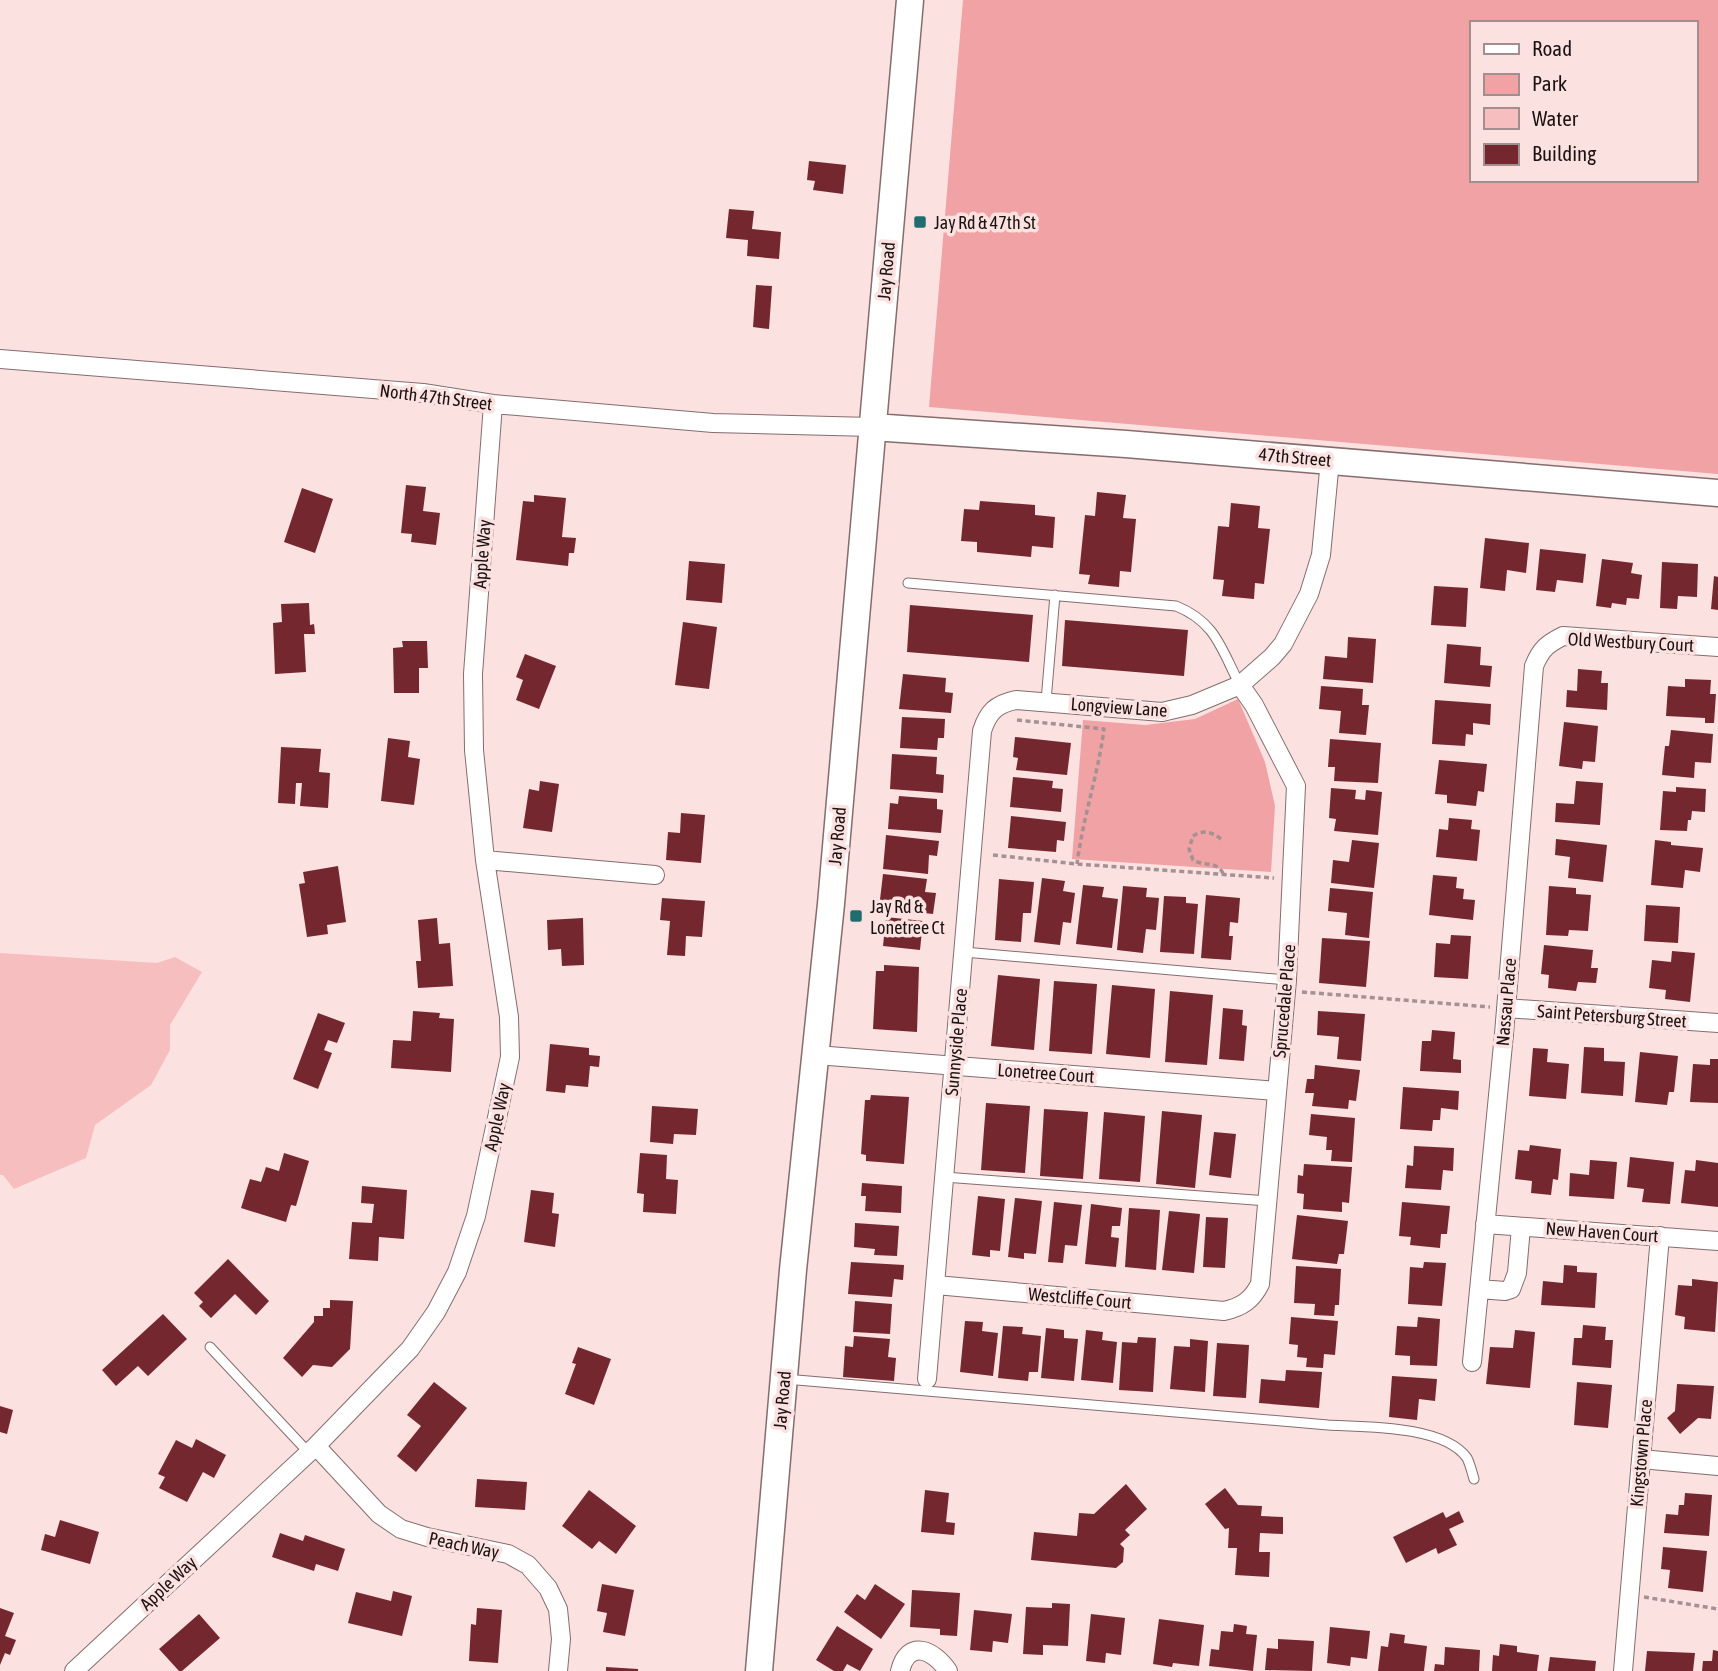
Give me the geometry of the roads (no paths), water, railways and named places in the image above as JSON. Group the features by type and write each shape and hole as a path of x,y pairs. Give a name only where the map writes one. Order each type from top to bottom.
{"street":[{"name":"Jay Road","path":"759,1671 783,1379 831,904 910,0"},
{"name":"North 47th Street","path":"0,359 423,394 493,404 713,423 872,427"},
{"name":"Apple Way","path":"74,1671 313,1449 410,1349 436,1312 457,1272 476,1216 510,1057 509,1017 485,860 474,750 473,674 493,404"},
{"name":"47th Street","path":"872,427 1329,460 1718,493"},
{"name":"Longview Lane","path":"994,708 1004,702 1046,701 1162,712 1192,705 1240,684 1283,644 1309,594 1321,555 1329,460"},
{"name":"Old Westbury Court","path":"1546,644 1563,636 1584,636 1718,647"},
{"name":"Nassau Place","path":"1472,1362 1506,1008 1534,666 1539,652 1546,644"},
{"name":"Sprucedale Place","path":"1224,1311 1247,1302 1260,1284 1286,985 1296,786 1254,705 1240,684"},
{"name":"Sunnyside Place","path":"927,1379 982,731 986,718 994,708"},
{"path":"485,860 654,875"},
{"name":"Saint Petersburg Street","path":"1506,1008 1718,1023"},
{"name":"Lonetree Court","path":"816,1055 1277,1091"},
{"name":"New Haven Court","path":"1485,1224 1718,1241"},
{"path":"1479,1289 1511,1289 1517,1273 1521,1227"},
{"name":"Kingstown Place","path":"1623,1671 1660,1236"},
{"name":"Westcliffe Court","path":"936,1285 1224,1311"},
{"name":"Peach Way","path":"313,1449 379,1514 401,1529 508,1554 528,1566 548,1588 558,1609 561,1639 558,1671"},
{"path":"1641,1459 1718,1466"},
{"path":"900,1671 903,1660 918,1651 935,1654 948,1671"}],"lane":[{"path":"908,583 1176,606 1200,618 1211,629 1240,684"},
{"path":"1046,701 1055,595"},
{"path":"964,952 1286,985"},
{"path":"944,1177 1268,1201"},
{"path":"210,1347 313,1449"},
{"path":"783,1379 1418,1432 1449,1444 1467,1459 1474,1479"}],"water":[{"path":"0,953 157,963 175,957 202,972 170,1025 170,1050 151,1085 95,1125 86,1158 14,1189 3,1175 0,1175"}],"place":[{"name":"Jay Rd & 47th St","path":"920,222"},
{"name":"Jay Rd & Lonetree Ct","path":"856,916"}]}
